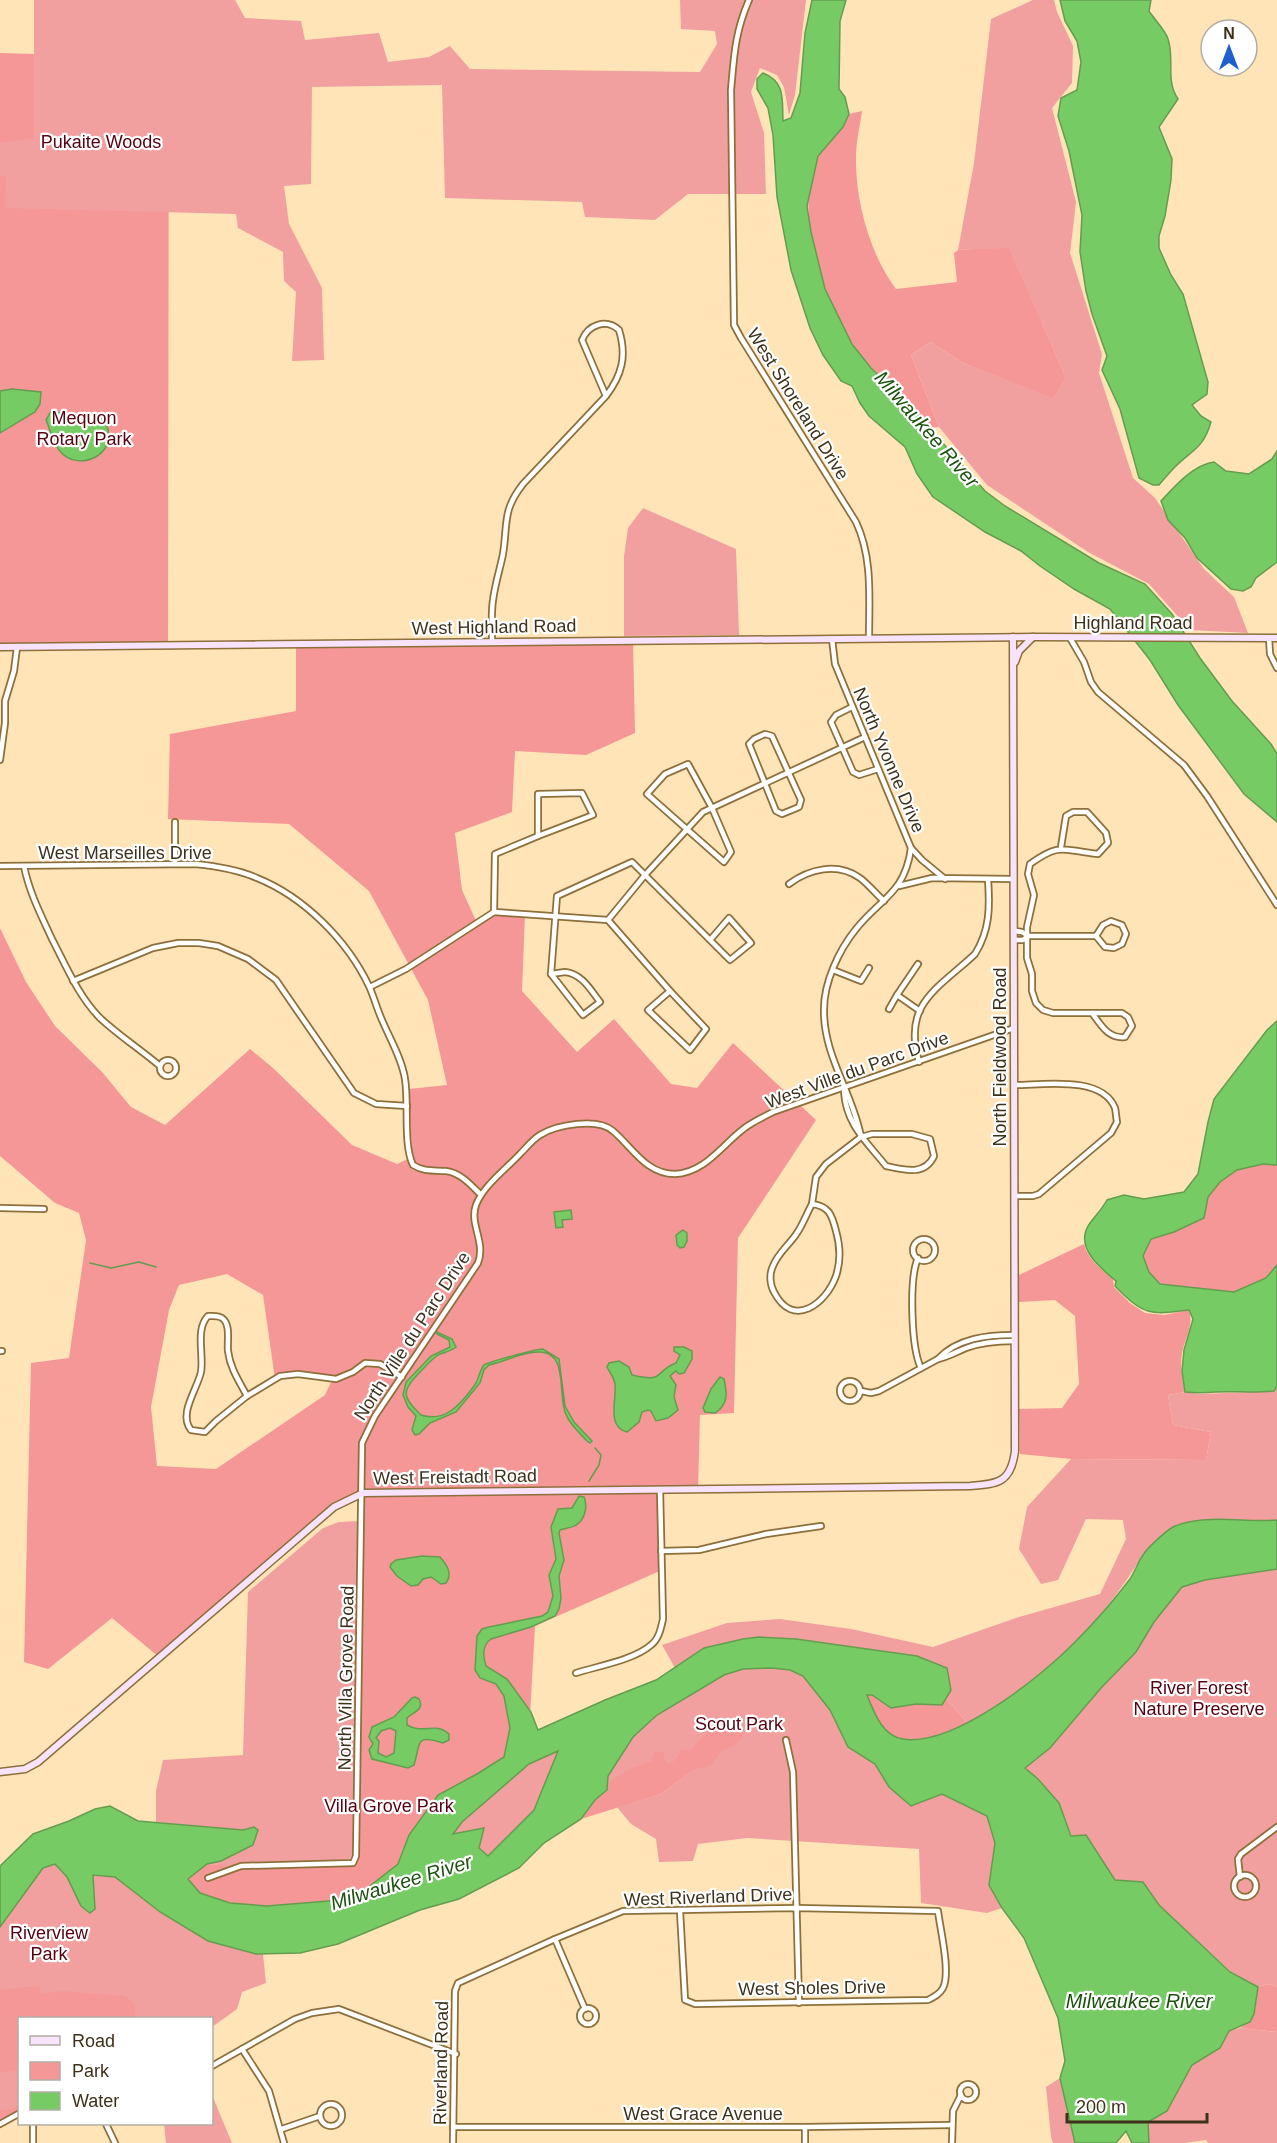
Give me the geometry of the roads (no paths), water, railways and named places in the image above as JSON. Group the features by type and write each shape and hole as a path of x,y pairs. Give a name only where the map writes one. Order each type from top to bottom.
{"street":[{"name":"West Shoreland Drive","path":"749,0 736,38 731,90 734,325 862,535 866,546 869,638"},
{"path":"492,642 492,601 502,555 505,519 513,497 606,396 617,381 621,364 622,340 619,330 608,323 597,325 586,332 582,339 606,396"},
{"name":"West Highland Road","path":"0,647 989,637"},
{"name":"Highland Road","path":"989,637 1277,638"},
{"name":"North Fieldwood Road","path":"1007,1475 1013,1468 1015,1451 1015,932 1012,637"},
{"path":"1013,671 1018,651 1034,637"},
{"path":"1070,638 1098,692 1175,758 1195,779 1277,905"},
{"path":"1269,638 1270,654 1277,668"},
{"name":"North Yvonne Drive","path":"832,639 832,656 911,848 945,879"},
{"path":"0,760 6,701 14,671 17,647"},
{"path":"852,707 831,719 852,772 856,775 878,769"},
{"path":"765,734 772,736 788,772 801,800 799,807 782,814 776,811 749,744 765,734"},
{"path":"608,920 645,875 703,812 865,737"},
{"path":"688,764 712,808 730,852 724,862 647,794 665,774 688,764"},
{"path":"494,912 495,854 593,815 582,793 538,794 538,836"},
{"path":"1061,847 1066,816 1072,812 1087,812 1106,833 1107,843 1098,854 1061,847 1030,864 1028,874 1034,895 1028,918 1027,958 1032,974 1032,990 1036,1003 1043,1010 1053,1013 1092,1013 1122,1013 1128,1017 1132,1026 1130,1032 1125,1037 1113,1037 1092,1013"},
{"path":"175,863 176,822"},
{"path":"812,1204 822,1205 829,1209 834,1219 839,1261 836,1275 826,1296 817,1304 800,1311 785,1306 778,1300 772,1289 772,1267 797,1233 812,1204 816,1177 826,1164 861,1137 872,1134 922,1136 930,1139 934,1156 927,1167 921,1170 886,1166 861,1137 855,1114 831,1056 824,1008 833,970 843,947 857,928 899,886 909,863 911,848"},
{"path":"551,975 574,973 600,1002 583,1015 551,975 556,896 632,862 730,960 751,943 729,918 711,939"},
{"name":"West Marseilles Drive","path":"0,866 175,863 222,867 256,877 283,891 310,911 331,931 350,954 369,987 403,1068 409,1147 413,1165 425,1170 447,1171 455,1174 468,1181 481,1195"},
{"path":"24,866 27,884 73,981 98,1016 160,1066"},
{"path":"789,884 801,875 821,869 834,869 859,878 884,901"},
{"path":"899,886 932,878 1014,879"},
{"path":"919,1062 914,1034 924,1000 975,954 981,945 989,918 988,879"},
{"path":"369,987 406,969 494,912 608,920 706,1029 690,1050 648,1010 670,990"},
{"path":"1111,921 1122,925 1126,934 1122,944 1114,948 1105,947 1096,936 1103,925 1111,921"},
{"path":"1015,932 1022,932 1028,936 1096,936"},
{"path":"1015,940 1023,940 1028,936"},
{"path":"73,981 153,948 178,943 218,946 248,959 276,980 354,1093 376,1104 407,1106"},
{"path":"889,1009 918,964"},
{"path":"833,970 861,981 869,968"},
{"path":"897,995 920,1011"},
{"name":"West Ville du Parc Drive","path":"481,1195 536,1138 550,1130 575,1124 600,1124 613,1130 648,1165 660,1172 682,1173 700,1166 748,1125 773,1112 1014,1028"},
{"path":"1014,1196 1039,1194 1110,1133 1117,1122 1114,1107 1108,1098 1095,1089 1079,1084 1015,1085"},
{"name":"North Ville du Parc Drive","path":"363,1493 363,1437 478,1263 481,1246 474,1213 481,1195"},
{"path":"0,1208 44,1209"},
{"path":"918,1258 928,1260 933,1255 935,1248 932,1242 926,1239 916,1242 914,1252 918,1258 914,1272 914,1342 915,1355 921,1368"},
{"path":"247,1396 232,1368 227,1326 223,1318 208,1317 203,1321 201,1330 203,1361 200,1377 185,1416 186,1424 191,1430 205,1432 247,1396 280,1376 298,1374 336,1379 354,1372 365,1362 380,1364 402,1377"},
{"path":"861,1391 859,1397 853,1401 846,1401 840,1393 841,1386 849,1381 856,1382 861,1391 871,1393 879,1391 938,1359 945,1352 992,1339 1014,1338"},
{"name":"West Freistadt Road","path":"0,1772 25,1769 38,1762 334,1507 363,1493 970,1486 991,1484 1007,1475"},
{"path":"576,1672 615,1661 653,1644 658,1637 663,1619 660,1489"},
{"name":"North Villa Grove Road","path":"208,1878 241,1866 353,1863 357,1856 363,1493"},
{"path":"661,1551 699,1550 776,1532 821,1526"},
{"path":"786,1740 793,1772 799,2002"},
{"path":"1240,1877 1238,1859 1240,1854 1277,1827"},
{"path":"1246,1875 1255,1880 1255,1890 1250,1895 1243,1896 1235,1889 1235,1882 1240,1877 1246,1875"},
{"name":"West Riverland Drive","path":"458,1983 623,1911 797,1908 938,1911 946,1975 944,1987 939,1994"},
{"name":"West Sholes Drive","path":"680,1911 686,2000 695,2004 928,2000 939,1994"},
{"path":"555,1939 585,2009"},
{"name":"Riverland Road","path":"453,2143 456,2054 455,1991 458,1983"},
{"path":"213,2065 295,2019 312,2013 339,2009 456,2054"},
{"path":"242,2049 269,2091 282,2128 284,2143"},
{"path":"952,2143 955,2107 961,2096"},
{"path":"328,2105 338,2106 342,2112 340,2122 333,2126 326,2125 320,2116 322,2109 328,2105"},
{"path":"0,2124 18,2114"},
{"path":"282,2128 320,2116"},
{"path":"33,2125 33,2143"},
{"path":"106,2125 115,2143"},
{"name":"West Grace Avenue","path":"453,2127 952,2125"},
{"path":"805,2127 805,2143"}],"water":[{"path":"812,0 846,0 840,21 839,89 845,97 849,114 843,127 818,156 807,206 825,289 852,344 871,368 911,407 985,491 1005,506 1099,563 1145,584 1172,614 1200,658 1232,701 1271,744 1277,754 1277,822 1244,794 1178,705 1150,660 1110,609 1074,589 1021,551 985,532 933,497 917,474 905,447 869,416 852,386 841,381 823,355 810,328 791,270 777,197 773,135 768,108 757,89 757,79 763,73 776,81 781,92 783,121 791,118 800,93 805,33"},
{"path":"1060,0 1151,0 1149,11 1165,32 1170,47 1172,84 1178,99 1159,127 1172,159 1171,180 1159,236 1159,248 1171,275 1183,294 1208,382 1207,394 1192,405 1201,416 1211,422 1205,438 1197,448 1159,485 1153,485 1139,478 1120,409 1102,370 1107,356 1086,291 1080,252 1082,215 1069,151 1058,116 1061,98 1077,90 1081,62 1077,41 1065,21"},
{"path":"12,389 41,392 40,404 35,412 0,433 0,391"},
{"path":"51,411 103,419 108,431 108,441 104,450 88,460 77,461 68,457 59,450 53,440 46,420"},
{"path":"1277,451 1277,562 1256,578 1251,587 1243,591 1231,589 1197,558 1185,538 1168,520 1161,501 1185,477 1199,467 1214,462 1226,471 1249,474 1272,459"},
{"path":"1277,1021 1277,1165 1263,1164 1237,1170 1220,1182 1208,1197 1204,1218 1174,1232 1151,1239 1143,1256 1149,1272 1160,1284 1234,1292 1266,1278 1277,1265 1277,1386 1274,1391 1267,1392 1185,1392 1182,1371 1184,1350 1193,1319 1189,1310 1156,1313 1133,1303 1115,1286 1116,1281 1091,1256 1085,1240 1086,1232 1107,1200 1124,1195 1144,1199 1184,1192 1198,1174 1214,1099 1267,1030"},
{"path":"571,1210 572,1219 562,1220 563,1227 556,1228 554,1212"},
{"path":"683,1230 687,1233 687,1241 684,1247 680,1248 677,1245 676,1235"},
{"path":"437,1332 452,1339 456,1347 433,1359 407,1389 407,1398 421,1415 438,1416 452,1410 474,1386 484,1365 543,1349 559,1359 565,1406 574,1422 592,1441 590,1443 587,1441 574,1428 565,1412 560,1374 554,1358 547,1353 538,1352 489,1365 484,1370 480,1383 456,1412 430,1423 415,1435 412,1430 416,1416 408,1407 403,1395 406,1382 431,1356 450,1347 449,1340"},
{"path":"674,1347 684,1347 692,1351 692,1359 684,1373 679,1374 676,1371 670,1376 676,1385 674,1397 678,1410 668,1418 656,1421 651,1411 642,1412 639,1422 627,1432 621,1429 615,1419 615,1384 607,1367 609,1363 619,1361 629,1367 632,1375 655,1377 676,1363 680,1355 674,1351"},
{"path":"720,1377 724,1379 725,1384 725,1402 715,1413 705,1412 703,1408 711,1389"},
{"name":"Milwaukee River","path":"579,1496 584,1497 586,1508 582,1520 574,1526 560,1530 559,1533 564,1560 559,1576 561,1598 555,1616 531,1627 491,1639 484,1651 486,1666 507,1679 531,1712 538,1730 656,1680 704,1648 759,1637 796,1639 917,1656 947,1668 951,1690 942,1705 916,1704 891,1708 872,1695 867,1695 884,1728 903,1739 924,1739 971,1721 996,1706 1042,1672 1097,1619 1130,1579 1145,1552 1173,1527 1210,1519 1277,1520 1277,1569 1205,1580 1182,1587 1154,1622 1136,1652 1101,1688 1050,1748 1025,1768 1059,1803 1071,1836 1086,1835 1115,1880 1143,1882 1159,1905 1230,1972 1258,1987 1254,2014 1250,2022 1229,2031 1220,2048 1192,2065 1167,2111 1148,2122 1149,2143 1132,2143 1126,2131 1116,2143 1075,2143 1060,2078 1065,2061 1058,2018 1024,1938 1002,1908 989,1885 995,1843 987,1816 942,1794 911,1806 889,1787 875,1764 848,1747 830,1710 803,1676 790,1670 743,1669 724,1675 657,1715 633,1737 608,1776 607,1790 595,1800 581,1819 544,1843 519,1868 459,1899 420,1910 338,1944 300,1953 256,1954 208,1941 160,1912 115,1877 93,1875 95,1909 90,1913 81,1906 67,1877 55,1864 43,1868 0,1927 0,1866 33,1834 95,1809 110,1806 138,1821 243,1830 254,1827 258,1830 253,1845 221,1861 207,1864 188,1879 200,1893 230,1903 267,1906 353,1899 398,1864 409,1835 438,1795 504,1757 510,1728 504,1696 496,1684 480,1678 475,1670 477,1636 482,1629 542,1616 548,1612 553,1596 549,1575 556,1559 551,1527 558,1509 572,1508","holes":["558,1751 534,1810 488,1856 479,1848 484,1828 453,1834 462,1822 529,1764"]},
{"path":"422,1556 440,1557 449,1573 446,1583 441,1584 431,1577 423,1579 418,1585 411,1586 397,1576 390,1567 396,1560"},
{"path":"412,1698 419,1699 420,1706 407,1718 407,1725 419,1729 444,1730 449,1734 449,1740 443,1743 423,1740 414,1765 408,1768 372,1759 369,1750 373,1744 369,1737 372,1727 394,1717","holes":["390,1728 396,1731 394,1753 386,1757 378,1753 379,1741 376,1738 381,1731"]}],"waterway":[{"path":"90,1263 111,1268 139,1262 156,1267"},
{"path":"589,1481 599,1465 601,1455 595,1448"}],"park label":[{"name":"Pukaite Woods","path":"101,142"},
{"name":"Mequon Rotary Park","path":"84,428"},
{"name":"River Forest Nature Preserve","path":"1199,1698"},
{"name":"Scout Park","path":"739,1724"},
{"name":"Villa Grove Park","path":"389,1806"},
{"name":"Riverview Park","path":"49,1943"}]}
